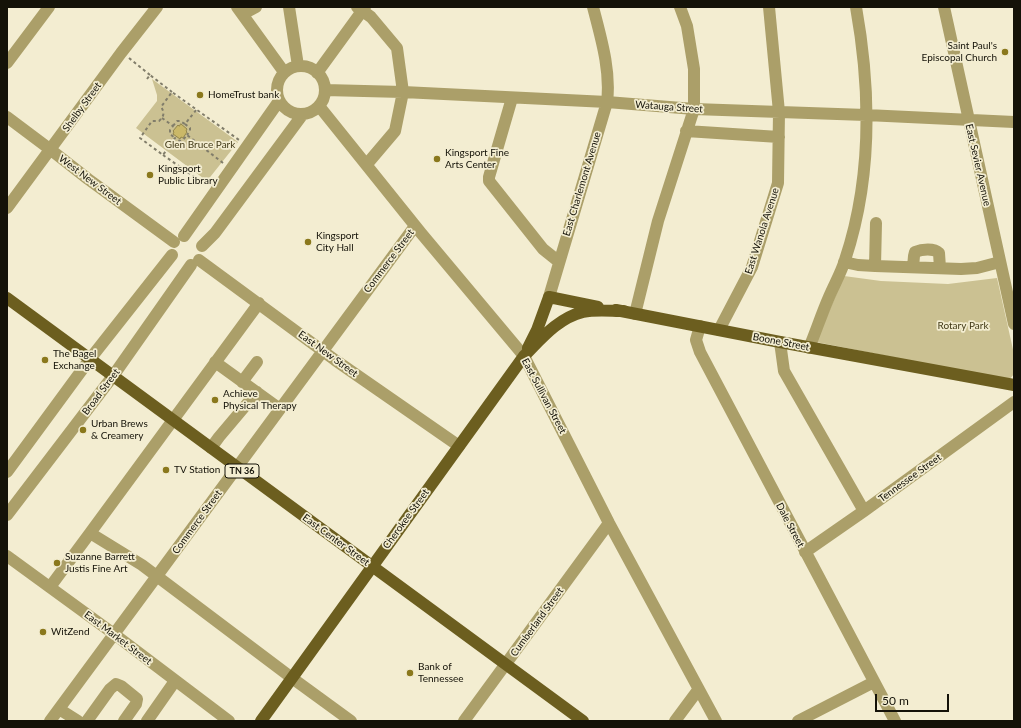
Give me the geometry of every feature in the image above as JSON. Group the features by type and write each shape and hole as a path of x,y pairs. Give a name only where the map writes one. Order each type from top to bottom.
{"main road":[{"name":"Boone Street","path":"549,297 809,348 1014,385"},
{"name":"East Charlemont Avenue","path":"524,356 537,330 549,297"},
{"name":"TN 36","path":"7,298 90,359"},
{"path":"524,356 552,329 574,315 584,312 597,311 630,313"},
{"name":"Cherokee Street","path":"261,721 524,356"},
{"name":"East Center Street","path":"90,359 583,721"}],"street":[{"path":"7,63 49,7"},
{"name":"Shelby Street","path":"7,208 121,53 157,7"},
{"path":"256,7 240,10 284,72"},
{"path":"289,7 298,66"},
{"name":"East Charlemont Avenue","path":"549,297 558,261 607,102 609,89 607,69 593,7"},
{"path":"630,313 694,109 694,69 687,26 680,7"},
{"name":"East Wanola Avenue","path":"719,330 752,267 778,183 779,112 769,7"},
{"path":"809,348 844,262 857,211 865,166 865,71 856,7"},
{"name":"East Sevier Avenue","path":"944,7 1014,324"},
{"path":"317,73 362,8 397,48 403,92 395,131 367,164"},
{"path":"298,66 312,69 317,73 324,84 325,90 322,101 319,106 309,113 296,114 288,111 279,101 276,93 279,78 284,72 298,66"},
{"name":"Watauga Street","path":"325,90 403,92 607,102 694,109 1014,122"},
{"path":"512,98 489,181 543,249 558,261"},
{"path":"7,472 90,359 172,255 172,251 179,239 279,101"},
{"name":"East Sullivan Street","path":"319,106 367,164 415,226 524,356 610,523 698,690 716,721"},
{"path":"172,255 181,265 195,263 201,256 202,246 215,233 303,114"},
{"name":"West New Street","path":"7,117 88,179 179,239"},
{"path":"686,131 778,137"},
{"path":"875,266 876,223"},
{"name":"Commerce Street","path":"50,721 415,226"},
{"path":"179,239 191,236 196,238 202,246"},
{"path":"913,267 915,252 920,250 934,250 939,253 940,268"},
{"path":"844,262 858,265 940,268 969,268 1000,262"},
{"name":"East New Street","path":"195,263 259,303 323,351 459,446"},
{"name":"Broad Street","path":"7,515 113,376 195,263"},
{"path":"50,587 259,303"},
{"name":"Dale Street","path":"700,326 696,340 700,352 894,721"},
{"path":"780,342 784,371 864,511"},
{"path":"215,362 280,409"},
{"path":"242,382 257,362"},
{"path":"211,448 257,392"},
{"name":"Tennessee Street","path":"805,552 1014,402"},
{"name":"Cumberland Street","path":"464,721 610,523"},
{"path":"90,533 142,565 351,721"},
{"name":"East Market Street","path":"7,556 114,634 229,721"},
{"path":"147,721 175,681"},
{"path":"798,721 812,718 874,682"},
{"path":"87,721 110,689 116,684 121,686 137,699 136,704 124,721"},
{"path":"675,721 698,690"},
{"path":"60,709 78,721"}],"path":[{"path":"121,53 236,138"},
{"path":"147,79 150,75"},
{"path":"172,92 161,107 164,111 162,118 159,121 152,121 140,138 207,186"},
{"path":"185,124 197,109"},
{"path":"162,118 173,126"},
{"path":"180,120 185,124 190,128 190,131 183,140 180,141 170,134 170,130 177,121 180,120"},
{"path":"187,135 223,163"},
{"path":"163,155 175,138"}],"green space":[{"name":"Glen Bruce Park","path":"152,79 238,142 207,181 136,128 157,101 157,95"},
{"name":"Rotary Park","path":"844,276 881,281 948,284 997,278 1014,354 1014,374 1009,380 816,342"}],"shaded area":[{"path":"181,124 187,129 187,132 183,138 181,137 180,139 173,134 173,131 178,125 179,126"}],"place":[{"name":"Saint Paul's Episcopal Church","path":"1005,52"},
{"name":"HomeTrust bank","path":"200,95"},
{"name":"Kingsport Fine Arts Center","path":"437,159"},
{"name":"Kingsport Public Library","path":"150,175"},
{"name":"Kingsport City Hall","path":"308,242"},
{"name":"The Bagel Exchange","path":"45,360"},
{"name":"Achieve Physical Therapy","path":"215,400"},
{"name":"Urban Brews & Creamery","path":"83,430"},
{"name":"TV Station","path":"166,470"},
{"name":"Suzanne Barrett Justis Fine Art","path":"57,563"},
{"name":"WitZend","path":"43,632"},
{"name":"Bank of Tennessee","path":"410,673"}]}
